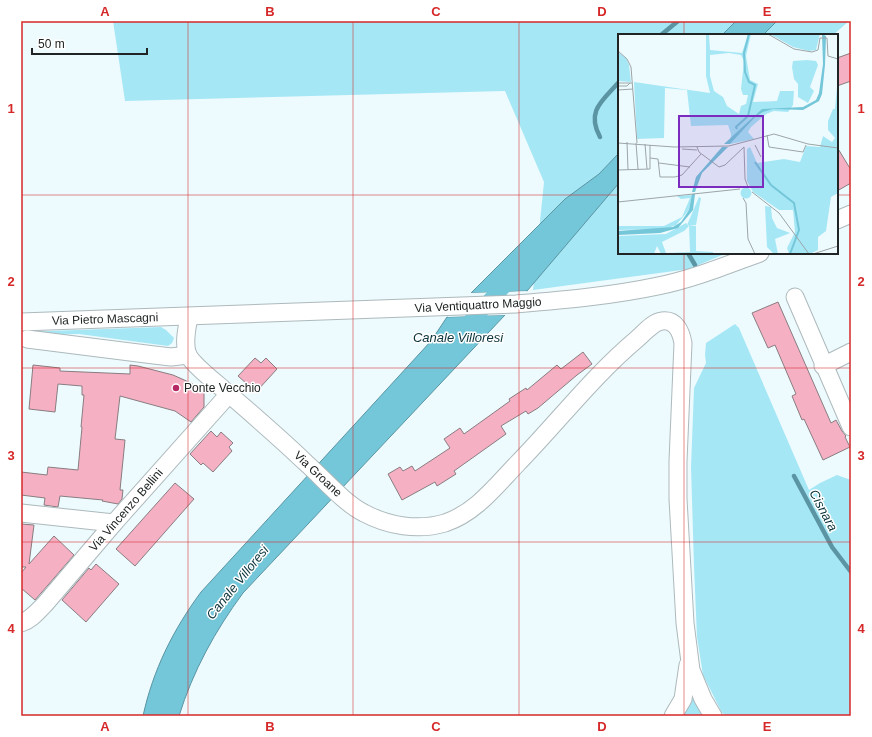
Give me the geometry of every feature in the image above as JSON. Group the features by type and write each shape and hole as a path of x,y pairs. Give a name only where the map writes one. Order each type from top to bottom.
{"street":[{"path":"838,220 851,214"},
{"name":"Via Ventiquattro Maggio","path":"189,317 516,304 594,297 660,286 723,267 757,254"},
{"path":"795,297 823,366 851,427"},
{"path":"27,339 171,357 188,355 186,338 189,317"},
{"name":"Via Pietro Mascagni","path":"21,322 189,317"},
{"name":"Via Groane","path":"188,355 202,371 294,451 347,501 362,513 381,521 396,525 414,527 430,526 445,523 474,507 487,496 622,351 656,323 664,321 674,323 680,329 683,343 678,461 678,500 681,571 688,655"},
{"path":"823,366 851,352"},
{"name":"Via Vincenzo Bellini","path":"21,622 25,622 45,604 114,523 229,394"},
{"path":"21,513 114,523"},
{"path":"673,716 683,699 686,684 688,655"},
{"path":"688,655 691,670 696,683 713,716"}],"shaded area":[{"path":"113,21 849,21 834,34 618,34 618,254 725,254 689,269 533,290 544,182 505,91 125,101"},
{"path":"735,324 739,328 809,490 837,475 851,480 851,716 728,716 722,713 703,675 697,637 694,566 691,467 694,388 706,363 706,343"},
{"path":"161,327 174,338 172,343 168,346 79,334 27,335 21,348 21,332"},
{"path":"693,694 707,716 681,716"}],"water":[{"path":"736,21 777,21 764,34 723,34"},
{"path":"618,154 618,184 527,291 471,293 565,199 599,174"},
{"name":"Canale Villoresi","path":"505,315 243,593 223,622 198,667 179,716 143,716 152,683 165,651 191,606 201,592 431,341 447,317"}],"pier":[{"path":"527,291 525,293 470,294 471,293"},
{"path":"506,314 505,315 447,317 449,315"}],"building":[{"path":"851,53 851,81 838,86 838,58"},
{"path":"838,149 851,170 851,183 838,190"},
{"path":"778,302 831,423 836,420 846,436 845,437 850,447 823,460 804,419 802,420 792,396 796,394 775,345 768,348 752,313"},
{"path":"583,352 592,364 538,408 528,414 526,411 501,426 506,434 454,471 456,474 437,486 435,482 402,500 388,474 400,467 403,471 412,466 415,471 450,448 444,439 460,428 464,434 510,401 509,399 526,388 527,390 557,365 561,369"},
{"path":"255,358 261,363 266,358 277,369 256,392 238,376"},
{"path":"33,365 60,368 60,371 130,374 130,365 138,366 173,375 191,383 204,392 204,407 191,422 175,411 120,396 115,439 125,440 120,490 123,490 122,499 118,504 102,501 103,500 60,496 58,507 44,505 45,498 21,495 21,472 47,475 48,467 78,470 84,395 82,395 82,386 58,384 55,412 29,409"},
{"path":"211,431 217,437 221,432 233,443 229,447 232,451 213,472 203,463 201,465 190,454"},
{"path":"175,483 194,499 135,566 116,549"},
{"path":"21,524 34,525 29,564 54,536 74,555 35,600 21,588 21,573 26,567 21,567"},
{"path":"96,564 119,584 86,622 62,600 89,568 91,570"}],"waterway":[{"name":"Cisnara","path":"662,34 678,21"},
{"name":"Cisnara","path":"600,137 596,128 595,113 602,101 618,83"},
{"name":"Cisnara","path":"689,254 695,265"},
{"name":"Canale Villoresi","path":"461,332 513,276"},
{"name":"Cisnara","path":"794,476 832,547 851,572"}],"place":[{"name":"Ponte Vecchio","path":"176,388"}]}
